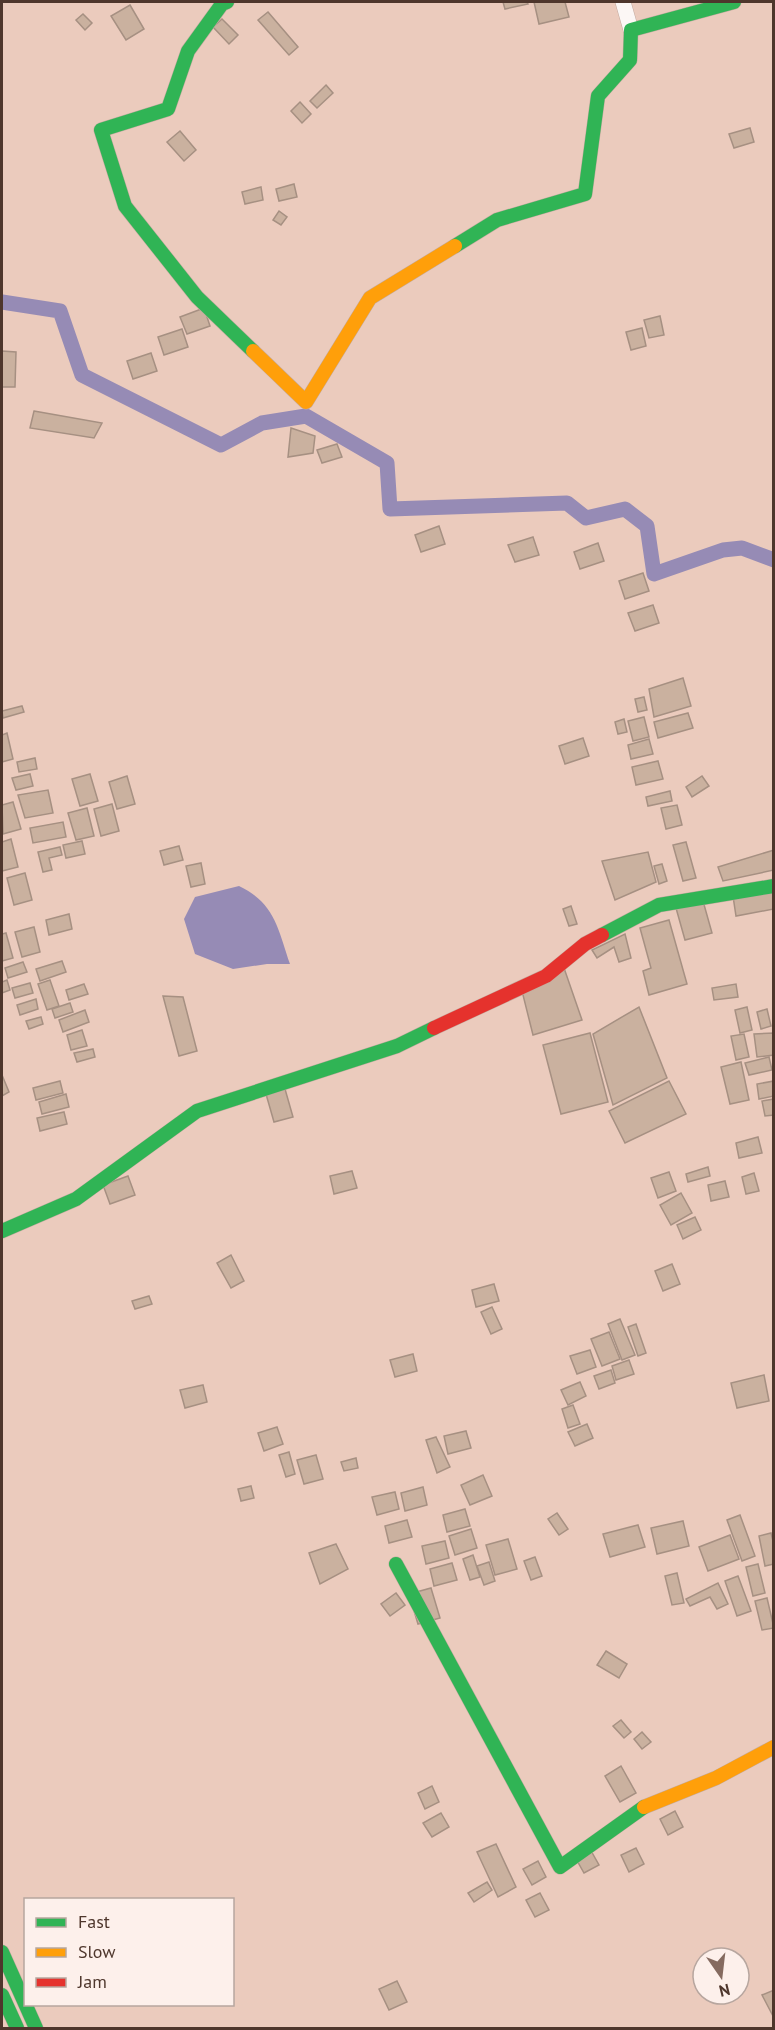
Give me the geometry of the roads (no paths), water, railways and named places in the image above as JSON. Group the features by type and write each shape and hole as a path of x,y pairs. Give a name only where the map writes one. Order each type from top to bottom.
{"main road":[{"path":"227,2 222,4 188,51 168,109 100,130 125,206 197,297 306,402 370,298 497,220 585,194 598,96 630,60 631,30 734,2"},
{"path":"2,1231 76,1199 197,1112 397,1046 546,976 585,944 659,905 774,886"},
{"path":"396,1564 560,1867 643,1807 716,1778 774,1747"},
{"path":"2,1953 24,2002"},
{"path":"2,1995 17,2028"},
{"path":"26,2006 36,2028"}],"street":[{"path":"623,2 631,30"}],"waterway":[{"path":"2,302 60,311 82,375 221,445 262,423 306,416 387,463 390,509 567,503 586,518 625,509 647,526 654,574 723,550 742,548 774,560"}]}
